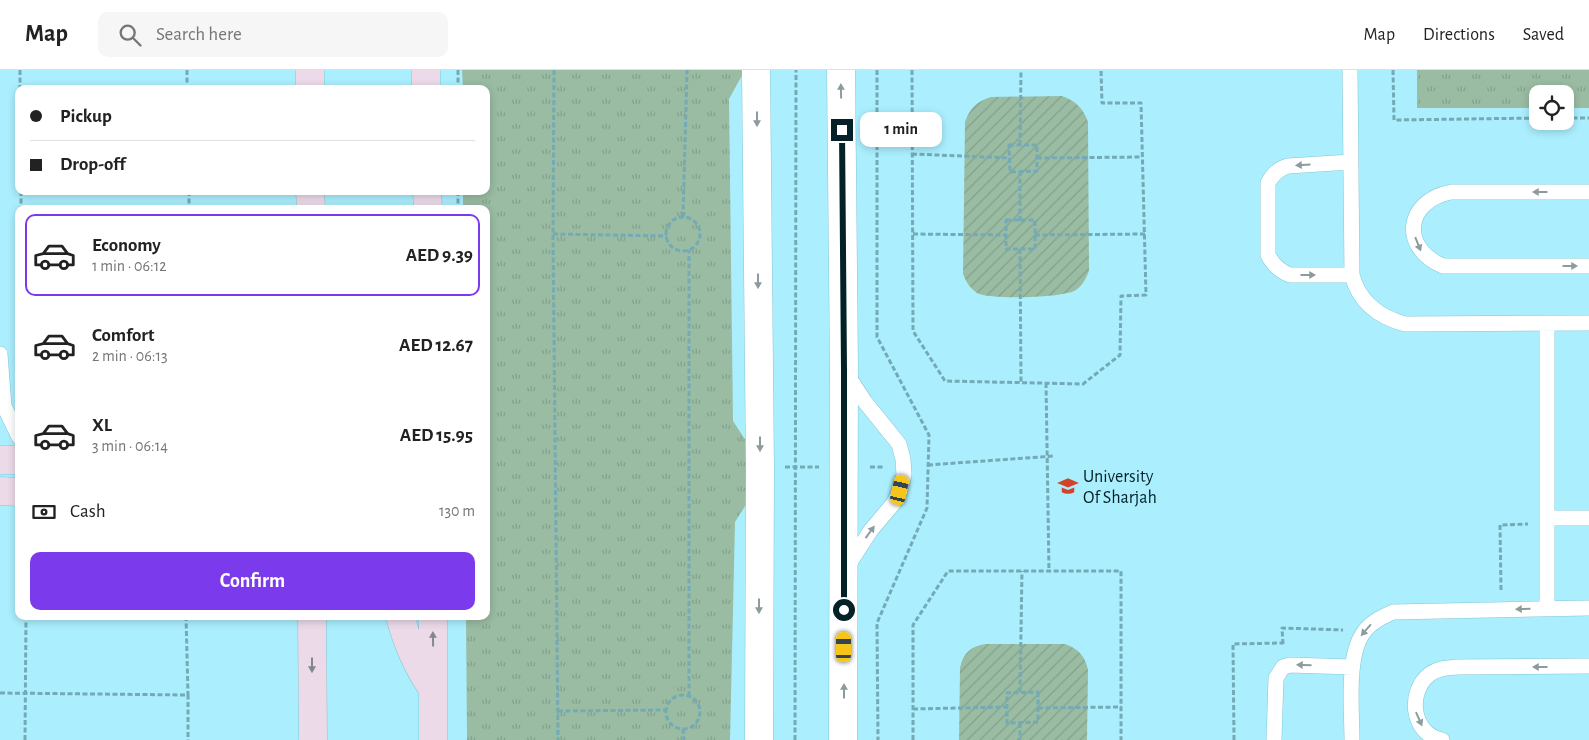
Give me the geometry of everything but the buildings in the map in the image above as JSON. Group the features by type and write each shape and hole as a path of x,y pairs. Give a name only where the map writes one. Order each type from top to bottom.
{"street":[{"path":"310,70 310,85"},
{"path":"426,70 426,85"},
{"path":"756,70 760,458 759,740"},
{"path":"841,70 844,370 843,740"},
{"path":"0,460 15,460"},
{"path":"0,491 15,492"},
{"path":"312,620 313,740"},
{"path":"401,620 411,652 421,672 434,690"},
{"path":"433,620 433,740"}],"lane":[{"path":"1350,70 1352,275 1355,285 1365,302 1392,321 1405,324 1589,323"},
{"path":"1351,162 1288,166 1271,177 1268,184 1268,255 1276,268 1290,275 1352,275"},
{"path":"1589,192 1451,192 1438,194 1426,202 1418,212 1414,226 1415,239 1421,251 1431,261 1443,266 1589,266"},
{"path":"1547,323 1547,609"},
{"path":"0,354 4,406 15,429"},
{"path":"844,370 865,402 898,444 903,459 904,475 900,490 893,504 871,530 844,573"},
{"path":"1547,521 1589,518"},
{"path":"1352,740 1352,666 1356,646 1364,631 1377,619 1393,612 1589,608"},
{"path":"1274,740 1276,678 1283,667 1290,665 1352,666"},
{"path":"1442,740 1426,732 1418,721 1415,708 1416,695 1422,683 1431,674 1444,668 1457,667 1589,666"}],"path":[{"path":"20,70 20,85"},
{"path":"187,70 187,85"},
{"path":"458,70 458,85"},
{"path":"554,70 558,740"},
{"path":"683,217 687,70"},
{"path":"795,740 796,70"},
{"path":"912,70 913,331 945,382 1083,384 1120,355 1121,296 1146,295 1141,103 1102,103 1101,70"},
{"path":"1020,145 1021,70"},
{"path":"1393,70 1394,120 1529,118"},
{"path":"1574,118 1589,118"},
{"path":"1009,145 1020,145 1037,145 1037,171 1010,172 1009,145"},
{"path":"912,154 1010,158"},
{"path":"1037,158 1142,157"},
{"path":"1020,172 1020,221"},
{"path":"683,217 690,218 699,228 700,234 694,247 689,250 677,250 668,242 666,236 667,229 671,222 683,217"},
{"path":"1006,220 1020,221 1035,220 1035,249 1006,249 1006,220"},
{"path":"554,234 666,236"},
{"path":"913,234 1006,235"},
{"path":"1035,235 1144,234"},
{"path":"1020,249 1021,383"},
{"path":"689,250 689,696"},
{"path":"1046,383 1049,572"},
{"path":"928,464 1054,456"},
{"path":"1502,610 1500,525 1547,521"},
{"path":"1020,692 1022,571"},
{"path":"913,740 912,624 948,572 1022,571 1121,571 1121,740"},
{"path":"25,740 26,620"},
{"path":"186,620 188,740"},
{"path":"1283,667 1282,628 1364,631"},
{"path":"1234,740 1233,644 1283,643"},
{"path":"1007,692 1038,692 1038,722 1007,723 1007,707 1007,692"},
{"path":"0,693 188,695"},
{"path":"679,696 689,696 696,700 700,707 701,715 691,728 684,730 676,728 666,718 666,710 670,701 679,696"},
{"path":"912,709 1007,707"},
{"path":"1038,708 1121,707"},
{"path":"558,711 666,710"},
{"path":"1020,723 1020,740"},
{"path":"684,730 684,740"}],"green space":[{"path":"462,70 745,70 729,99 733,421 746,441 747,503 735,522 730,740 467,740 466,620 490,620 490,205 463,205 463,195 490,195 490,85 463,85"},
{"path":"1417,70 1589,70 1589,108 1574,108 1574,85 1529,85 1529,108 1417,108"},
{"path":"1062,96 1078,106 1088,122 1089,271 1081,286 1069,293 1043,296 996,297 977,293 968,285 963,274 965,122 967,117 978,103 991,97"},
{"path":"986,644 1065,644 1078,651 1083,657 1088,670 1087,740 959,740 961,663 968,651 976,646"}],"place":[{"name":"University Of Sharjah","path":"1068,486"}],"route":[{"path":"842,130 844,610"}]}
